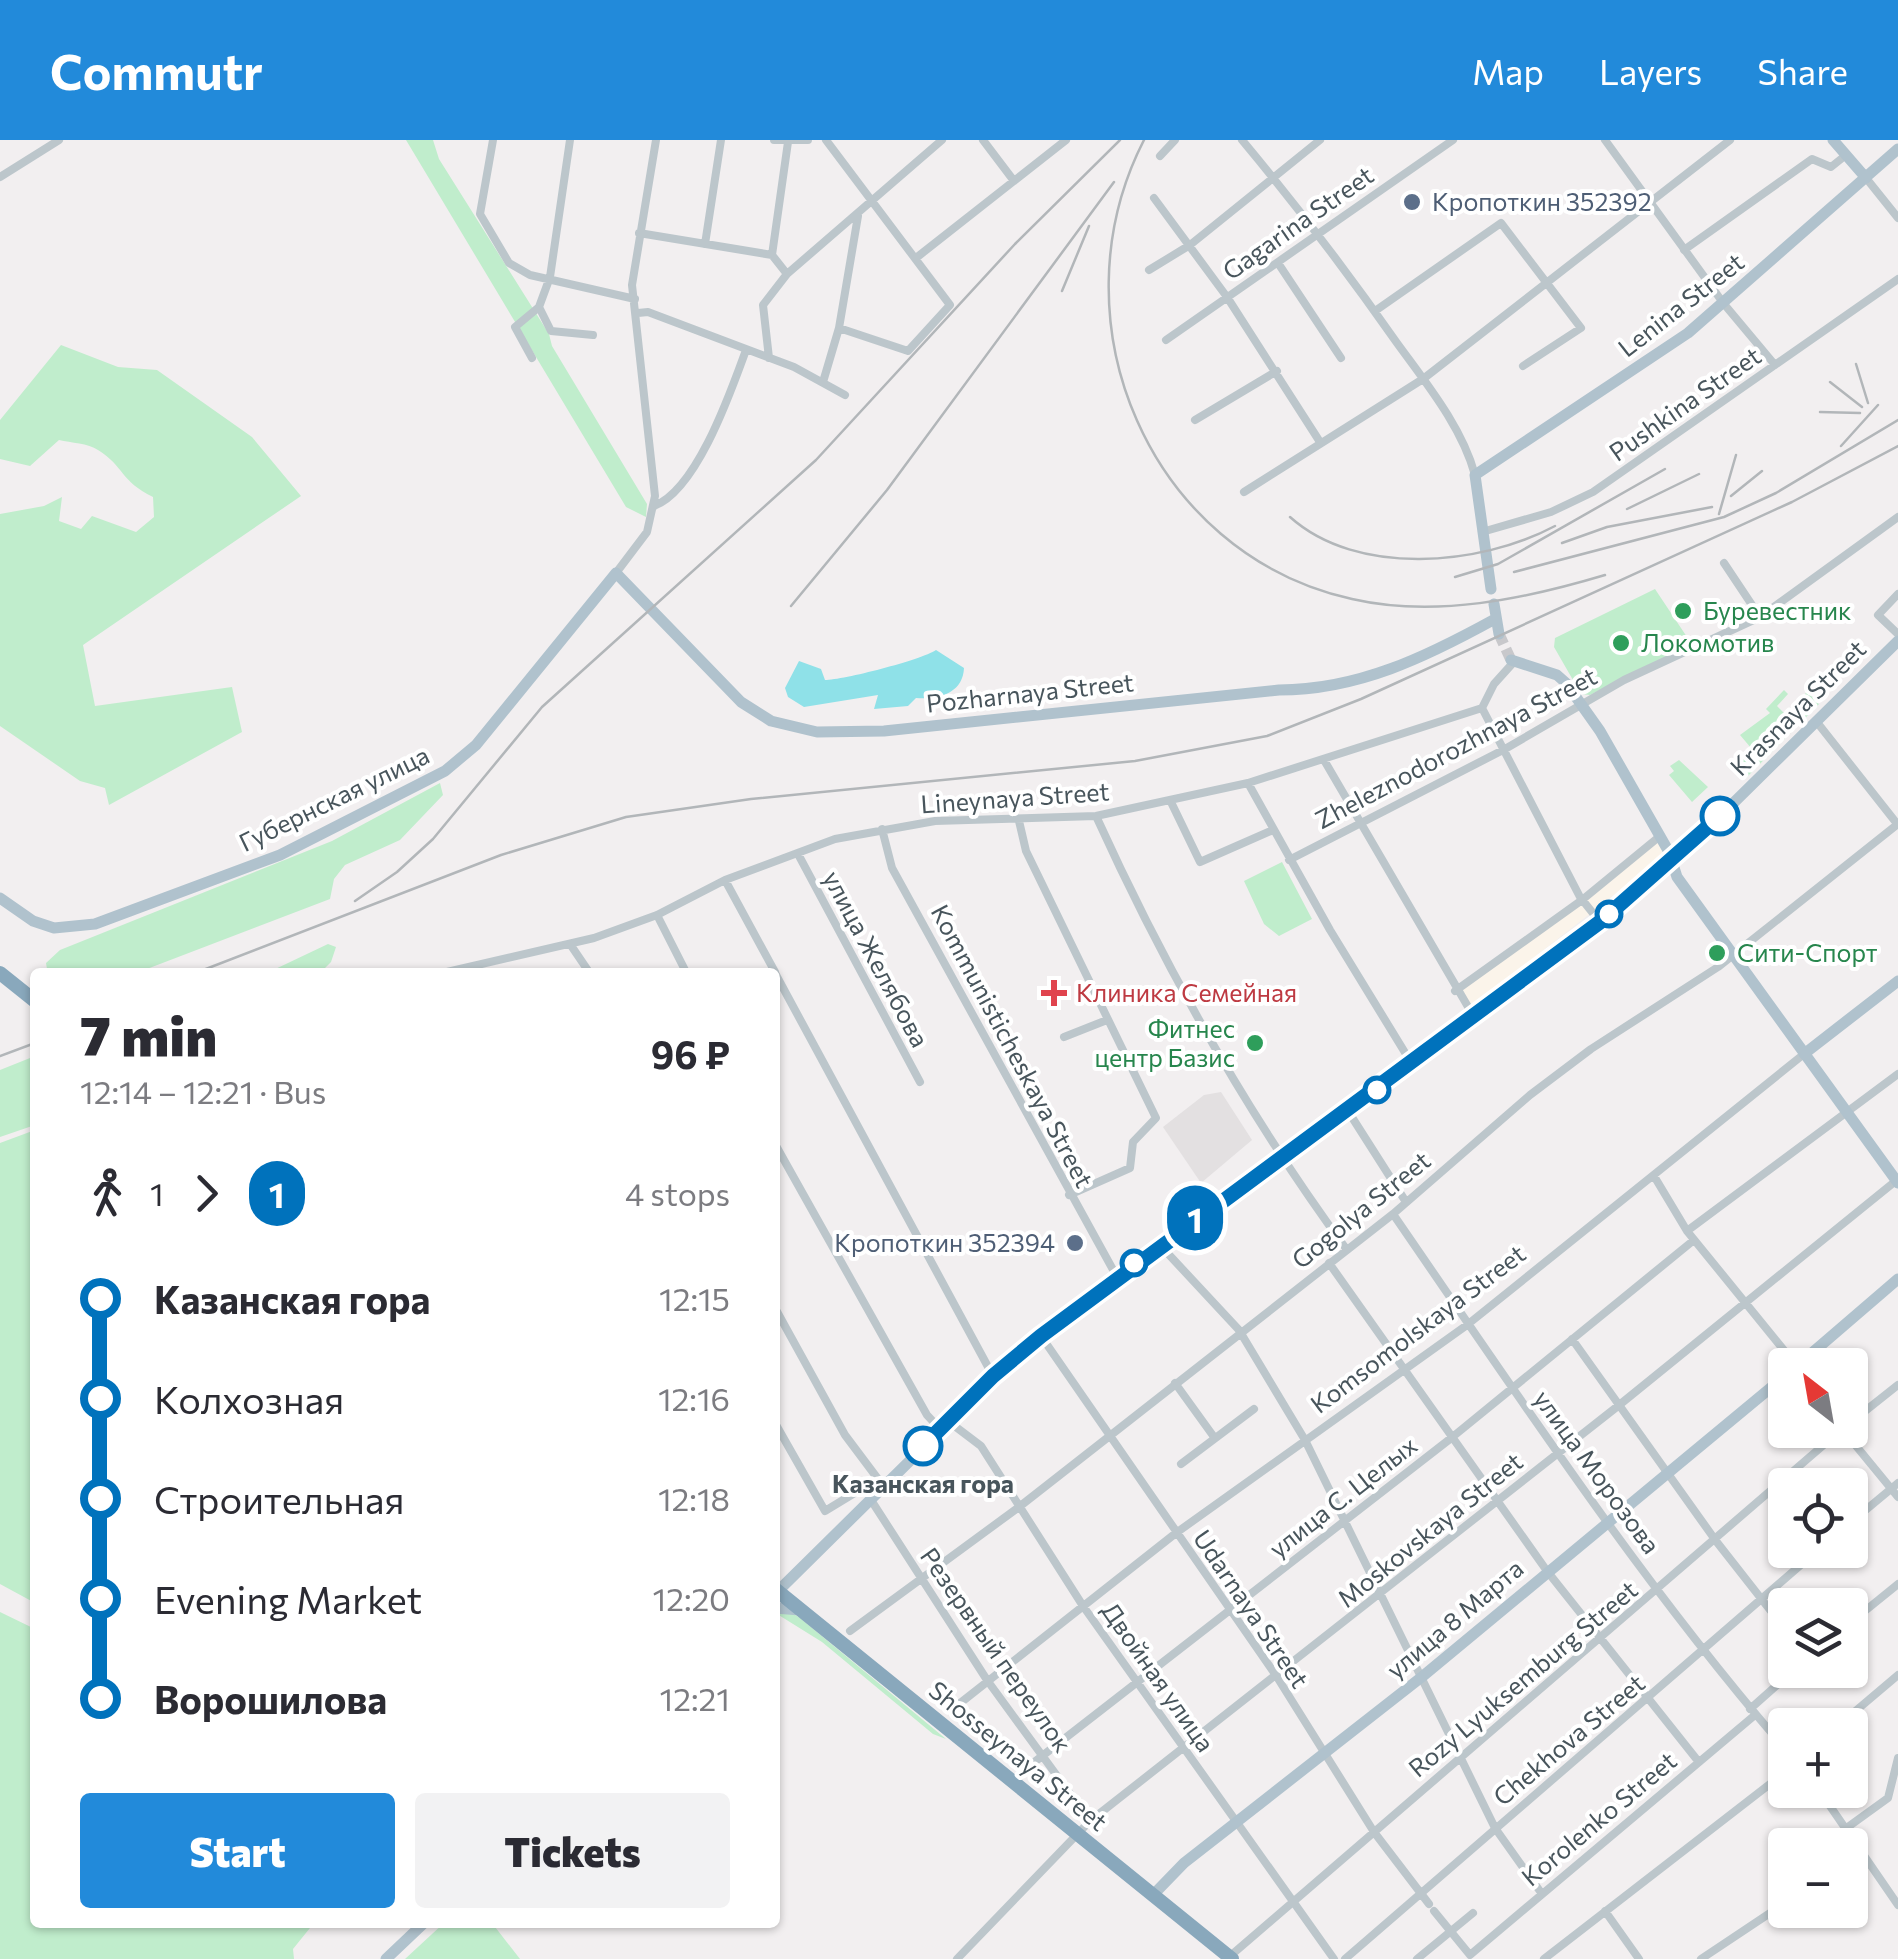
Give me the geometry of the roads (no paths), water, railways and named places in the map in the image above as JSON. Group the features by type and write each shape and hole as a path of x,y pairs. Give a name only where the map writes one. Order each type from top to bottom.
{"highway":[{"path":"0,964 30,988"},
{"path":"0,973 30,998"},
{"path":"783,1589 800,1610"},
{"name":"Shosseynaya Street","path":"800,1610 946,1721 1014,1783 1230,1958"}],"main road":[{"path":"1833,140 1866,178"},
{"name":"Lenina Street","path":"1476,475 1657,355 1724,304 1898,148"},
{"path":"1476,475 1491,589"},
{"name":"Pozharnaya Street","path":"616,572 741,702 771,721 817,732 884,732 1262,692 1320,690 1380,675 1495,619"},
{"name":"Губернская улица","path":"0,898 33,921 54,928 95,924 280,854 430,779 476,745 616,572"},
{"path":"1494,604 1499,634"},
{"name":"Krasnaya Street","path":"783,1589 871,1500 880,1483 993,1376 1159,1244 1348,1112 1600,922 1672,860 1898,638"},
{"path":"1511,662 1557,675 1582,704 1660,836 1678,876 1897,1181"},
{"name":"Komsomolskaya Street","path":"1804,1054 1898,982"},
{"path":"1817,1348 1898,1279"},
{"name":"улица 8 Марта","path":"1153,1895 1236,1822 1422,1676 1768,1390"},
{"path":"783,1589 800,1610"},
{"path":"386,1959 419,1928"}],"street":[{"path":"0,177 59,140"},
{"path":"493,140 480,214 510,263 530,274 635,300"},
{"path":"532,358 514,327 539,307 550,277 570,140"},
{"path":"616,572 646,532 654,506 633,270 656,140"},
{"path":"705,244 720,140"},
{"path":"774,140 808,140"},
{"path":"826,140 950,305 908,351 839,328"},
{"path":"769,358 763,305 787,274 859,214 870,198 942,140"},
{"path":"983,140 1014,181"},
{"path":"916,258 1066,140"},
{"path":"1160,156 1175,140"},
{"path":"1149,270 1190,245 1320,140"},
{"name":"Gagarina Street","path":"1166,340 1453,140"},
{"path":"1605,140 1724,304 1775,365"},
{"path":"1244,492 1423,379 1730,140"},
{"path":"1246,141 1423,379 1468,450 1476,475"},
{"path":"772,255 788,142"},
{"path":"1684,250 1812,159 1831,167 1846,156"},
{"path":"1866,178 1898,218"},
{"path":"1154,198 1227,297 1320,442"},
{"path":"823,382 839,328 859,214"},
{"path":"1374,311 1501,223 1581,328 1523,366"},
{"path":"639,233 772,255 787,274"},
{"path":"1278,262 1341,358"},
{"name":"Pushkina Street","path":"1481,532 1577,502 1898,279"},
{"path":"539,307 551,331 593,335"},
{"path":"638,313 648,312 769,358 845,396"},
{"path":"654,506 668,500 724,412 746,350"},
{"path":"1195,420 1277,371"},
{"name":"Zheleznodorozhnaya Street","path":"1290,860 1505,749 1582,704 1760,617 1898,517"},
{"path":"1724,563 1760,617"},
{"path":"1898,594 1878,615 1898,638"},
{"path":"1511,662 1482,708 1582,900 1600,922"},
{"name":"Lineynaya Street","path":"459,968 570,944 656,914 725,880 882,829 980,818 1096,816 1248,783 1482,708"},
{"path":"1816,721 1898,824"},
{"path":"1324,760 1474,1017"},
{"path":"1248,783 1412,1064"},
{"path":"1170,800 1200,862 1234,845 1238,850 1274,830"},
{"path":"1096,816 1188,1004 1280,1159 1347,1250"},
{"path":"1019,820 1026,852 1156,1118 1133,1142 1130,1168 1069,1195"},
{"name":"Gogolya Street","path":"850,1631 1110,1437 1239,1330 1393,1214 1530,1095 1734,953 1898,824"},
{"name":"Kommunisticheskaya Street","path":"882,829 892,868 1117,1278"},
{"path":"1456,991 1582,900 1660,836"},
{"name":"улица Желябова","path":"798,854 920,1082"},
{"path":"725,880 772,968"},
{"path":"656,914 684,968"},
{"path":"570,944 586,968"},
{"path":"478,962 482,968"},
{"path":"780,982 993,1376"},
{"path":"1064,1037 1106,1020"},
{"name":"Komsomolskaya Street","path":"959,1704 1176,1533 1467,1325 1804,1054"},
{"path":"1687,1232 1898,1074"},
{"path":"1348,1112 1406,1202"},
{"path":"780,1153 927,1416 944,1425"},
{"path":"1654,1176 1687,1232 1782,1348"},
{"name":"Moskovskaya Street","path":"957,1959 1090,1821 1382,1594 1897,1181"},
{"name":"улица Морозова","path":"1393,1214 1559,1453 1768,1730"},
{"name":"улица С. Целых","path":"1014,1783 1044,1754 1450,1439 1694,1240"},
{"path":"1159,1244 1239,1330 1306,1440 1495,1828 1542,1894"},
{"path":"1329,1263 1547,1571 1698,1762"},
{"path":"780,1317 844,1435 880,1483 826,1511 780,1431"},
{"name":"Udarnaya Street","path":"1041,1336 1276,1678 1374,1832 1471,1957"},
{"path":"1572,1339 1768,1608"},
{"path":"1175,1383 1214,1438"},
{"path":"1868,1409 1898,1385"},
{"path":"1182,1464 1254,1410"},
{"name":"Двойная улица","path":"944,1425 981,1446 1083,1606 1334,1959"},
{"name":"Rozy Lyuksemburg Street","path":"1230,1958 1822,1448"},
{"path":"1859,1448 1894,1486 1898,1497"},
{"path":"1868,1508 1894,1486"},
{"name":"Резервный переулок","path":"871,1500 988,1680 1090,1821"},
{"name":"Chekhova Street","path":"1345,1959 1796,1568"},
{"path":"1868,1608 1898,1584"},
{"path":"1859,1708 1898,1676"},
{"name":"Korolenko Street","path":"1471,1957 1698,1762 1776,1688"},
{"path":"1832,1808 1846,1828 1888,1798 1898,1758"},
{"path":"1544,1959 1768,1784"},
{"path":"1868,1861 1898,1905"},
{"path":"1605,1911 1639,1959"},
{"path":"1417,1959 1474,1913"},
{"path":"1701,1959 1768,1914"}],"water":[{"path":"936,650 964,668 963,677 948,693 916,698 908,706 874,709 878,695 804,707 788,697 785,688 799,661 821,669 825,680 882,669"}],"tunnel":[{"path":"1499,634 1511,660"}],"railway":[{"path":"355,901 397,872 433,839 542,707 816,460 1015,244 1120,140"},
{"path":"1144,140 1118,210 1109,282 1115,353 1137,420 1172,482 1221,534 1281,574 1352,599 1383,604 1415,607 1480,603 1543,592 1605,575"},
{"path":"791,606 887,490 1114,182"},
{"path":"1062,291 1089,226"},
{"path":"1856,364 1868,403"},
{"path":"1830,382 1862,407"},
{"path":"1841,446 1878,405"},
{"path":"1820,412 1860,413"},
{"path":"1514,572 1724,517 1776,493 1898,420"},
{"path":"208,968 501,855 626,817 751,799 1135,761 1267,736 1361,699 1792,502 1898,446"},
{"path":"1719,514 1736,455"},
{"path":"1455,577 1498,564 1665,469"},
{"path":"1731,496 1762,471"},
{"path":"1627,509 1699,474"},
{"path":"1562,543 1607,527 1712,507"},
{"path":"1290,517 1318,536 1349,549 1384,557 1420,559 1491,550 1555,526"},
{"path":"0,1056 30,1045"}],"place":[{"name":"Кропоткин 352392","path":"1412,202"},
{"name":"Буревестник","path":"1683,611"},
{"name":"Локомотив","path":"1621,643"},
{"name":"Сити-Спорт","path":"1717,953"},
{"name":"Клиника Семейная","path":"1054,993"},
{"name":"Фитнес центр Базис","path":"1255,1043"},
{"name":"Кропоткин 352394","path":"1075,1243"},
{"name":"Казанская гора","path":"923,1446"}]}
